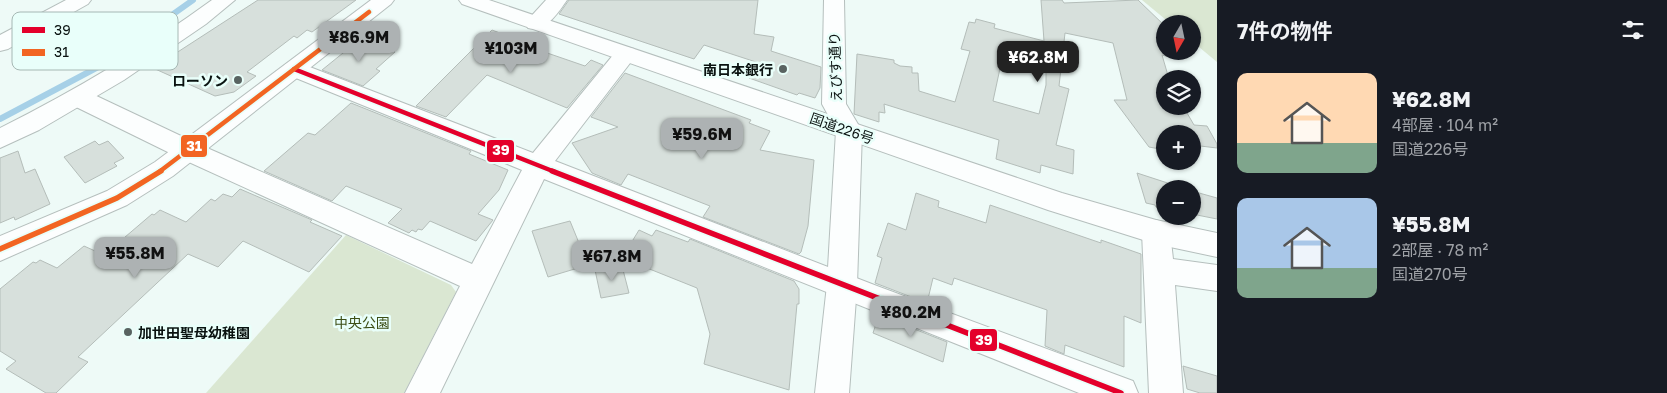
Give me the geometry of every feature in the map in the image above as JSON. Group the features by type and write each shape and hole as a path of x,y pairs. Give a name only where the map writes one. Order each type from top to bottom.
{"main road":[{"path":"59,12 81,0"},
{"path":"178,35 225,0"},
{"path":"0,249 117,198 164,169 384,0"},
{"name":"国道226号","path":"469,0 1058,202 1156,232 1217,245"},
{"path":"536,23 557,0"},
{"name":"えびす通り","path":"834,0 834,104 849,131"},
{"path":"0,44 12,37"},
{"path":"422,393 536,166 626,54"},
{"path":"294,69 842,286 1121,393"},
{"path":"0,138 79,98 124,70"},
{"path":"79,98 189,151 478,280"},
{"path":"832,393 842,286 849,131"},
{"path":"1156,232 1166,393"},
{"path":"1157,270 1217,278"}],"green space":[{"path":"1142,0 1217,0 1217,62 1201,49 1201,15 1160,15"},
{"name":"中央公園","path":"346,235 451,285 456,292 404,393 206,393"}],"building":[{"path":"258,0 356,0 312,32 307,30 297,38 294,36 247,72 256,76 234,92 215,96 157,70 178,70 178,52"},
{"path":"569,0 758,0 754,34 774,37 771,51 821,67 820,88 815,98 799,93 797,95 749,78 759,63 704,45 694,59 559,14"},
{"path":"1041,0 1062,0 1064,3 1138,0 1156,17 1156,60 1163,60 1166,70 1156,70 1156,115 1188,115 1194,125 1156,125 1156,148 1149,147 1114,100 1127,100 1113,43 1065,33 1059,86 1069,89 1056,145 1074,150 1073,174 1041,165 1040,173 996,159 999,140 884,104 885,113 879,112 879,122 854,114 857,54 894,60 894,63 900,66 912,67 912,73 918,73 919,91 955,102 970,51 961,49 969,22 975,23 976,19 995,24 994,28 1044,41","holes":["1002,59 1046,72 1046,85 1039,114 993,101"]},
{"path":"492,30 529,44 527,46 585,66 591,60 603,65 567,108 487,75 446,117 416,106"},
{"path":"359,40 395,52 376,69 380,71 363,86 322,70"},
{"path":"625,73 751,120 749,123 770,131 760,150 814,160 808,226 799,254 703,217 710,206 628,174 621,185 592,173 572,143 618,127 591,117"},
{"path":"351,103 471,151 469,154 508,170 499,190 478,214 493,220 476,241 430,221 422,230 418,229 416,232 412,230 409,233 388,223 402,209 346,186 332,201 264,171 308,133 315,135"},
{"path":"1201,126 1207,126 1217,144 1217,148 1201,146"},
{"path":"95,141 99,145 108,141 124,158 114,163 117,166 85,183 64,157"},
{"path":"18,151 25,173 35,169 50,204 15,220 14,217 0,223 0,158"},
{"path":"1137,173 1158,180 1156,180 1156,207 1146,203"},
{"path":"240,189 312,220 310,222 342,236 309,272 243,241 218,267 188,254 78,357 88,362 56,393 46,393 6,369 16,361 0,351 0,289 33,262 36,263 40,260 57,268 84,246 104,255 152,214 154,215 160,210 186,222 211,199 215,201 223,194 232,197"},
{"path":"916,193 939,201 938,207 986,223 990,205 1101,243 1101,240 1141,254 1141,323 1124,316 1124,367 1065,345 1064,354 1045,346 1047,310 954,278 952,285 933,278 927,303 875,283 882,258 877,256 888,223 906,230"},
{"path":"1201,194 1217,198 1217,219 1201,216"},
{"path":"570,221 588,265 548,277 532,231"},
{"path":"639,230 652,236 656,230 688,242 690,239 794,281 799,289 799,304 797,304 789,390 704,364 710,334 697,288 622,258"},
{"path":"622,266 629,293 601,298 595,270"},
{"path":"879,315 947,342 943,362 873,333"},
{"path":"1183,366 1217,376 1217,393 1200,393 1187,389"}],"waterway":[{"path":"176,12 193,0"},
{"path":"0,119 92,70"}],"transit line":[{"name":"31","path":"0,249 117,198 164,169 369,12"},
{"name":"39","path":"294,69 866,295 1121,393"}],"place":[{"name":"南日本銀行","path":"783,69"},
{"name":"ローソン","path":"238,80"},
{"name":"加世田聖母幼稚園","path":"128,332"}]}
